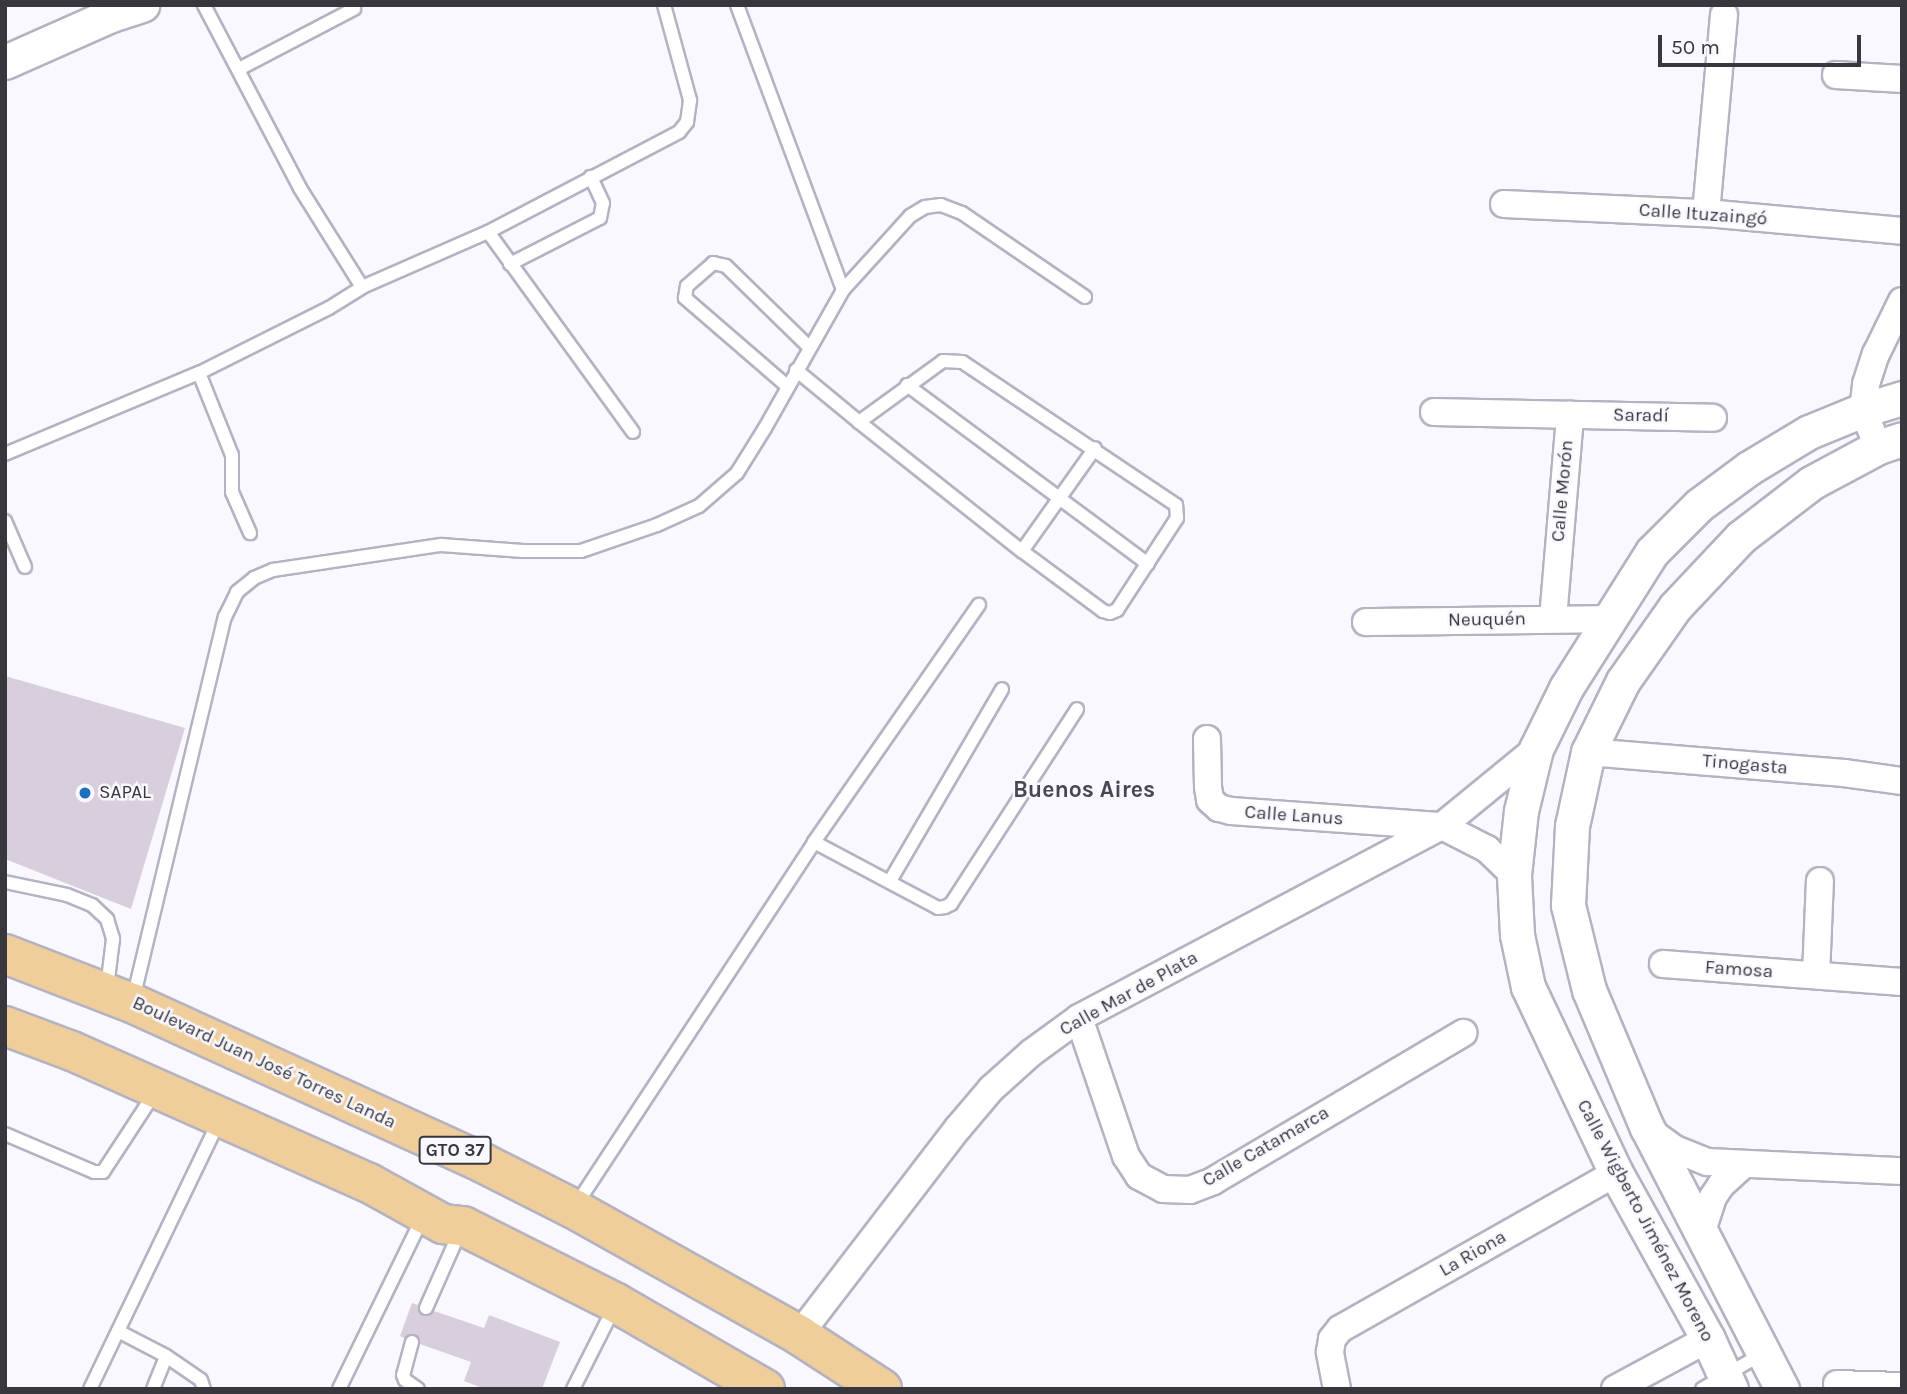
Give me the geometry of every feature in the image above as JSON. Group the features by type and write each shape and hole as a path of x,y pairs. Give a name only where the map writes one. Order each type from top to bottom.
{"main road":[{"name":"Boulevard Juan José Torres Landa","path":"5,954 120,997 483,1163 574,1209 799,1335 883,1389"},
{"path":"5,1026 369,1183 443,1224 463,1226 616,1303 763,1388"}],"street":[{"path":"5,62 111,15 142,5"},
{"path":"1706,213 1724,15"},
{"path":"1836,75 1902,79"},
{"name":"Calle Ituzaingó","path":"1504,204 1706,213 1902,231"},
{"path":"1782,1389 1647,1128 1589,990 1568,905 1572,826 1588,752 1623,681 1675,607 1741,537 1811,483 1890,443 1863,410 1866,384 1876,354 1902,301"},
{"name":"Calle Wigberto Jiménez Moreno","path":"1719,1384 1707,1339 1616,1173 1528,987 1517,936 1514,875 1521,811 1535,749 1566,688 1652,552 1699,505 1749,468 1810,432 1863,410 1902,398"},
{"name":"Calle Morón","path":"1434,412 1570,415 1553,619"},
{"name":"Saradí","path":"1570,415 1713,418"},
{"name":"Neuquén","path":"1366,622 1608,619"},
{"name":"Calle Lanus","path":"1207,739 1210,800 1219,808 1442,826"},
{"name":"Calle Mar de Plata","path":"799,1335 991,1089 1031,1054 1079,1018 1442,826 1535,749"},
{"name":"Tinogasta","path":"1588,752 1902,780"},
{"path":"1442,826 1487,849 1514,875"},
{"path":"1816,975 1820,881"},
{"name":"Famosa","path":"1663,964 1902,982"},
{"name":"Calle Catamarca","path":"1079,1018 1126,1156 1139,1176 1163,1189 1190,1190 1213,1181 1463,1032"},
{"path":"1647,1128 1675,1150 1691,1157 1725,1165 1902,1171"},
{"path":"1703,1240 1704,1225 1713,1197 1721,1185 1743,1165"},
{"name":"La Riona","path":"1336,1389 1330,1352 1332,1339 1340,1329 1616,1173"},
{"path":"1615,1389 1707,1339"},
{"path":"1837,1384 1902,1386"}],"lane":[{"path":"204,5 300,188 362,288"},
{"path":"5,454 199,373 329,308 362,288 488,232 679,132 687,122 690,100 664,5"},
{"path":"737,5 843,290"},
{"path":"239,69 354,9"},
{"path":"510,264 600,218 603,203 591,177"},
{"path":"120,997 225,617 237,592 254,578 273,570 441,545 523,551 581,551 657,526 699,506 737,473 843,290 910,216 925,207 942,205 962,213 1085,297"},
{"path":"488,232 633,432"},
{"path":"787,386 685,298 687,286 713,263 726,266 809,346"},
{"path":"796,370 859,422 1022,551 1110,613 1117,610 1177,518 1177,505 962,362 943,361 859,422"},
{"path":"199,373 232,455 232,492 250,533"},
{"path":"907,385 1059,501 1147,564"},
{"path":"1022,551 1095,448"},
{"path":"5,521 25,567"},
{"path":"574,1209 814,842 979,605"},
{"path":"890,881 1002,689"},
{"path":"814,842 938,908 951,904 1077,709"},
{"path":"5,882 67,895 92,905 107,919 113,939 120,997"},
{"path":"5,1134 94,1172 103,1172 157,1090"},
{"path":"90,1389 221,1118"},
{"path":"339,1389 424,1213"},
{"path":"426,1308 463,1226"},
{"path":"573,1389 616,1303"},
{"path":"118,1331 166,1356 201,1380 204,1389"},
{"path":"412,1342 403,1374 405,1380 418,1389"},
{"path":"1719,1384 1764,1353"},
{"path":"153,1389 166,1356"}],"building":[{"name":"SAPAL","path":"5,676 185,728 131,909 5,859"},
{"path":"412,1303 418,1305 419,1313 423,1316 431,1315 434,1311 484,1328 489,1315 560,1342 542,1389 485,1389 464,1381 471,1362 420,1344 415,1334 404,1338 400,1336"}],"place":[{"name":"SAPAL","path":"85,793"}],"district":[{"name":"Buenos Aires","path":"1084,790"}]}
